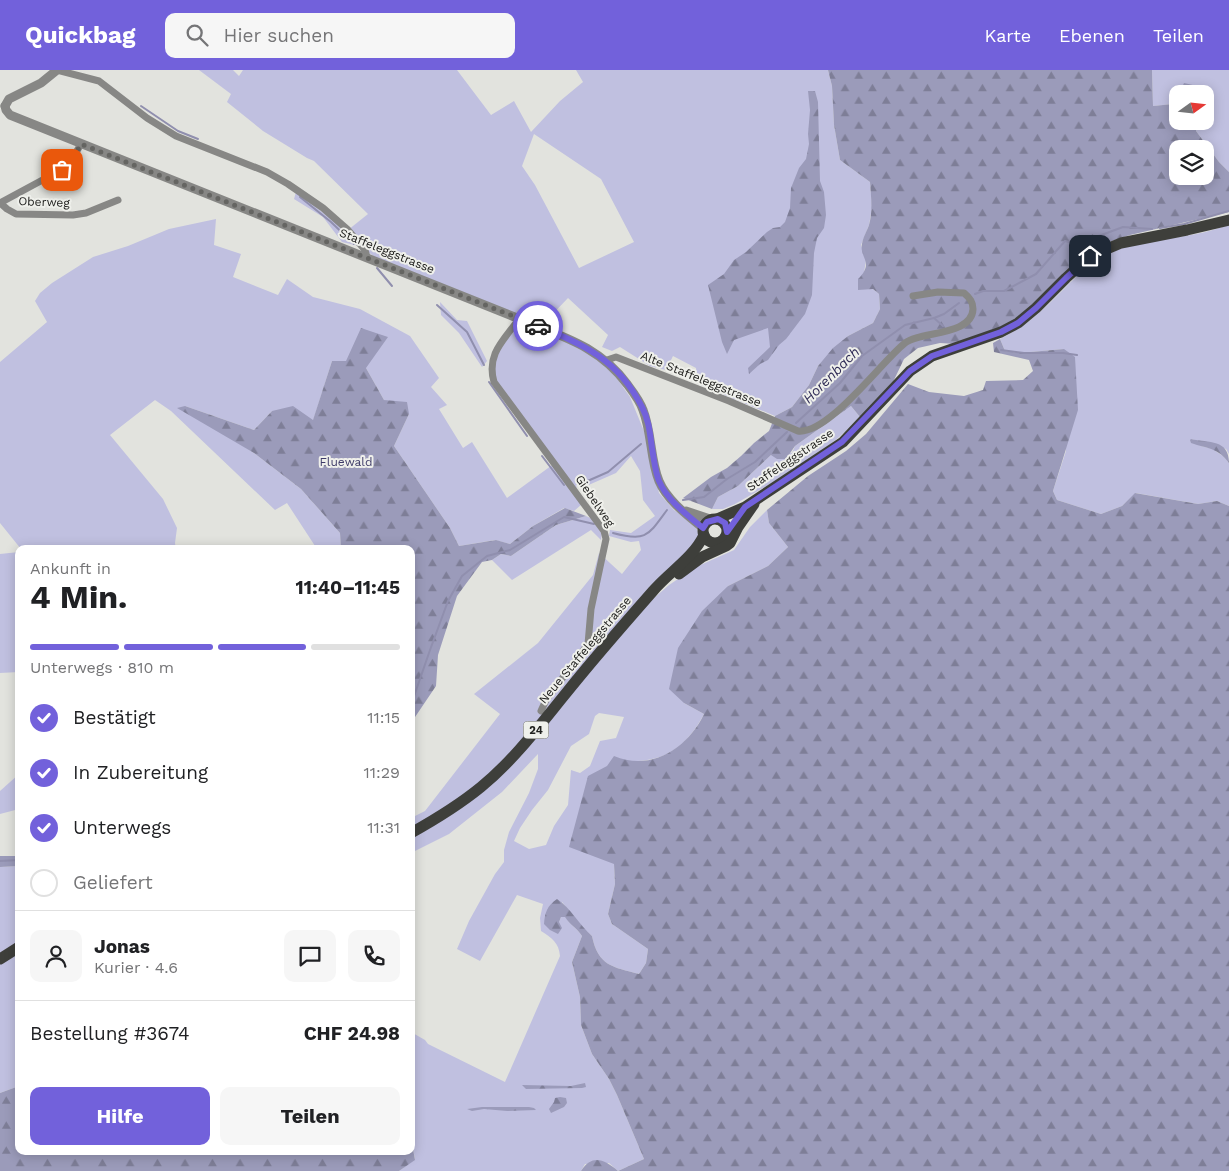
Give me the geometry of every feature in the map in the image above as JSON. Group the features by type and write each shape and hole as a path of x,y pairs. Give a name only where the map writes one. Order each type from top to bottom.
{"main road":[{"name":"Staffeleggstrasse","path":"708,525 745,507 842,442 910,371 932,356 1001,332 1018,323 1090,256 1121,243 1229,220"},
{"name":"24","path":"641,606 689,565 730,543 738,527 757,499"},
{"name":"Staffeleggstrasse","path":"727,532 745,507"},
{"path":"725,523 727,532 722,541 714,543 707,540 708,525 725,523"},
{"name":"Neue Staffeleggstrasse","path":"415,831 467,798 500,770 653,590 695,548 708,525"},
{"name":"24","path":"689,565 699,552 714,543"},
{"path":"0,959 15,950"}],"street":[{"path":"3,106 9,99 41,83 57,70 99,81 147,118 176,136 267,172 288,184 323,208 348,230 365,250 367,257"},
{"name":"Staffeleggstrasse","path":"3,106 10,114 81,144 578,343 607,360 619,372 643,408 660,482 667,495 677,505 708,525"},
{"path":"0,203 62,170 71,162 81,144"},
{"name":"Oberweg","path":"0,203 16,214 73,215 90,212 118,200"},
{"name":"Alte Staffeleggstrasse","path":"607,360 616,357 804,432 814,428 850,400 910,340 955,328 964,323 972,313 973,304 964,293 938,292 913,296"},
{"name":"Giebelweg","path":"519,319 492,356 491,372 494,382 604,531 606,539 590,609 588,644 546,700 541,711"}],"shaded area":[{"path":"199,70 233,70 239,76 243,70 457,70 491,115 514,101 531,132 560,101 583,82 576,70 828,70 832,86 834,125 840,160 870,182 872,208 869,225 861,245 866,260 864,273 858,289 873,289 879,294 880,309 873,323 848,336 818,366 809,385 792,407 775,416 698,384 696,368 673,356 666,370 650,366 620,347 612,351 602,347 608,335 568,298 545,322 611,370 630,397 646,436 659,493 674,510 695,524 700,538 646,605 669,585 696,567 734,550 750,527 767,510 769,523 788,547 768,566 728,586 684,703 704,714 690,736 672,751 662,756 639,761 625,761 614,864 615,884 608,914 612,924 648,949 646,963 639,974 608,964 598,954 592,936 562,902 559,922 561,917 565,916 582,936 572,962 580,997 581,1025 592,1054 617,1095 644,1159 618,1171 609,1163 585,1164 581,1171 399,1171 415,1159 415,1034 428,1044 505,1082 560,956 554,941 541,931 540,918 543,904 517,895 480,961 457,949 469,921 495,874 504,862 504,850 509,832 529,793 538,769 538,754 502,792 449,834 415,851 415,816 425,811 500,714 474,694 538,643 593,575 599,553 622,574 641,550 639,541 631,542 609,536 610,530 631,533 655,516 643,500 640,471 631,456 616,473 584,487 576,485 581,505 574,511 564,508 533,526 510,544 495,540 459,546 450,528 394,446 409,414 384,400 366,368 346,361 332,361 313,421 272,411 254,430 185,406 254,453 301,489 340,533 341,545 314,545 287,503 275,510 171,411 155,400 110,435 163,499 177,528 175,545 18,545 0,523 0,362 47,322 35,301 40,293 52,283 93,257 128,246 169,229 216,219 214,245 241,254 233,277 278,295 287,279 313,297 360,309 410,336 439,378 431,387 447,405 439,409 463,448 472,442 507,498 555,463 494,382 493,356 519,319 375,257 365,250 348,230 368,214 314,161 263,131 227,102 231,94","holes":["534,134 601,179 634,242 579,268 535,185 522,166","599,713 624,717 616,738 600,741 590,766 580,773 571,770 568,805 554,826 546,845 529,849 514,841 520,828 548,790 571,746 589,734 595,716"]},
{"path":"1152,70 1229,70 1229,172 1214,155 1214,140 1203,140 1196,131 1214,130 1214,85 1169,85 1169,104 1153,106"},
{"path":"296,192 338,224 359,246 342,242 323,217 294,199"},
{"path":"1229,225 1229,454 1226,449 1191,439 1201,446 1213,449 1229,463 1229,506 1217,501 1198,504 1136,493 1122,506 1101,514 1057,500 1053,491 1066,451 1064,349 1019,353 1005,351 1000,339 1032,319 1088,266 1107,254 1128,246 1200,233"},
{"path":"440,302 457,320 467,321 487,361 482,367 459,333 441,315"},
{"path":"851,406 860,417 832,443 785,475 735,504 723,509 712,509 718,497 738,486 771,455 792,453 795,446"},
{"path":"586,516 603,524 601,540 591,530 512,580 492,560 501,554 511,556 556,525"},
{"path":"15,552 15,672 0,673 0,554"},
{"path":"15,778 15,810 0,814 0,791"},
{"path":"15,866 15,1087 0,1093 0,867"}],"green space":[{"path":"828,70 1152,70 1153,106 1169,104 1169,130 1196,130 1203,140 1169,140 1169,185 1214,185 1214,155 1229,172 1229,212 1130,235 1109,242 1086,254 1027,311 1005,326 956,344 940,343 918,348 904,359 893,382 860,417 851,406 795,446 786,459 777,459 771,455 738,486 718,497 712,509 683,498 711,477 727,468 769,431 775,416 792,407 809,385 818,366 833,348 848,336 873,323 880,309 879,294 873,289 858,290 858,279 863,273 866,264 862,249 871,214 870,182 840,160 834,125 832,86"},
{"path":"808,91 815,91 818,102 820,181 824,192 826,215 824,228 817,238 814,253 812,295 805,314 786,339 768,360 760,364 749,374 748,368 770,347 768,328 734,340 727,354 722,342 708,285 724,274 734,260 746,252 767,232 773,228 780,227 785,222 790,208 791,188 799,168 806,159 809,144 810,110"},
{"name":"Fluewald","path":"361,328 388,337 366,368 384,400 407,402 409,414 394,446 450,528 459,546 496,540 510,544 533,526 565,508 586,516 556,525 511,556 501,554 492,560 482,562 457,596 438,655 436,686 415,717 415,545 341,545 340,533 301,489 254,453 177,408 185,406 254,430 272,411 293,406 313,420 332,361 346,361"},
{"path":"1000,339 1005,351 1019,353 1064,349 1075,357 1078,410 1053,491 1057,500 1101,514 1122,506 1135,493 1198,504 1217,501 1229,506 1229,1171 618,1171 644,1159 617,1095 592,1054 581,1025 580,997 572,962 582,936 565,917 561,917 559,922 562,928 558,934 544,924 547,910 557,899 567,907 592,936 598,954 608,964 639,974 646,963 648,949 612,924 608,914 615,884 614,864 569,847 588,776 607,766 614,756 641,761 655,759 667,754 688,737 697,726 704,714 684,703 669,689 678,648 702,611 728,586 768,566 788,547 769,523 767,510 808,476 846,451 866,434 908,384 929,392 964,396 983,390 986,381 1023,380 1033,371 1029,360 994,352 993,343"},
{"path":"1191,439 1222,446 1226,450 1229,463 1216,451 1191,443"},
{"path":"0,856 15,856 15,866 0,867"},
{"path":"585,1083 586,1087 582,1088 526,1089 522,1085 571,1086"},
{"path":"15,1087 15,1155 414,1155 415,1160 399,1171 0,1171 0,1093"},
{"path":"555,1098 566,1098 567,1103 564,1107 551,1113 549,1109"},
{"path":"482,1107 529,1107 536,1110 507,1111 484,1109 472,1111 467,1109"},
{"path":"598,1160 603,1161 618,1171 581,1171 589,1162"}],"waterway":[{"path":"141,106 178,131 198,139"},
{"path":"300,197 354,244"},
{"path":"1160,228 1184,224 1229,211"},
{"path":"975,294 983,291 1004,291 1036,274 1065,241 1077,244 1123,227 1152,229"},
{"path":"377,268 392,286"},
{"name":"Horenbach","path":"796,423 840,383 862,356 905,325 944,314 959,303"},
{"path":"437,305 467,332 484,365"},
{"path":"934,318 943,326"},
{"path":"1001,350 1077,355"},
{"path":"489,382 527,436"},
{"name":"Horenbach","path":"683,500 704,497 727,479 755,462 787,432"},
{"path":"583,483 608,472 641,444"},
{"path":"542,456 564,485"},
{"name":"Horenbach","path":"613,533 633,537 645,535 655,526 667,510"},
{"name":"Horenbach","path":"415,693 448,601 462,576 487,556 510,550 564,517 594,524"},
{"name":"Horenbach","path":"0,861 15,860"}],"way so far":[{"path":"62,170 71,162 81,144 538,326"}],"route":[{"path":"538,326 592,350 607,360 619,372 643,408 649,428 657,475 667,495 703,528 704,524 710,520 718,519 725,523 727,532 745,507 842,442 910,371 932,356 1001,332 1018,323 1050,296 1090,256"}]}
